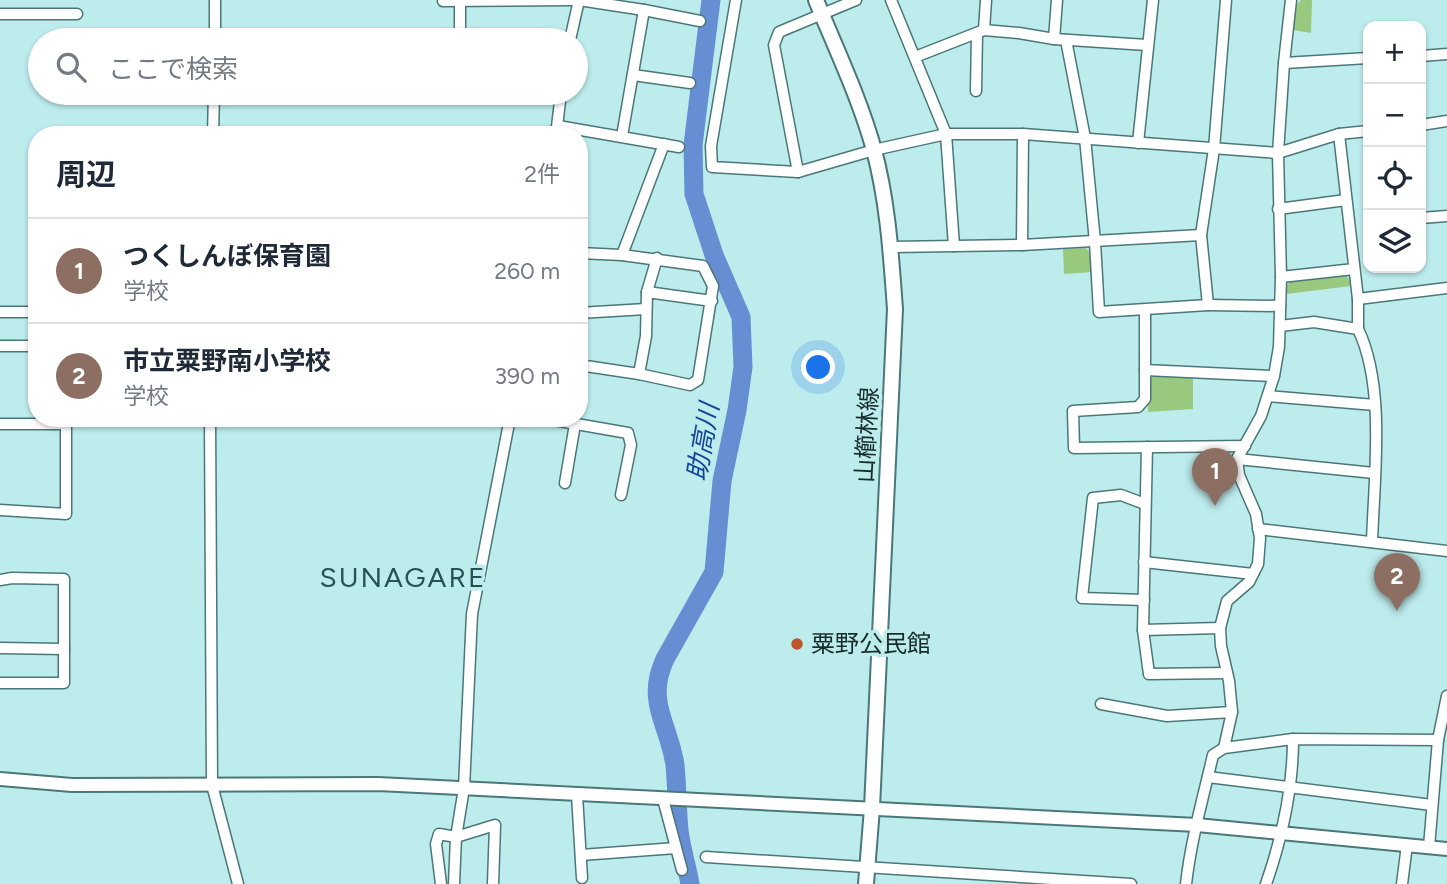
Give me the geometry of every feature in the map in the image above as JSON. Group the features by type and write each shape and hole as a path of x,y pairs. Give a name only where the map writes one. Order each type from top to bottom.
{"main road":[{"name":"山櫛林線","path":"816,0 860,107 874,150 892,247 895,309 872,808 866,884"}],"street":[{"path":"215,0 215,28"},
{"path":"460,0 460,28"},
{"path":"443,1 574,0"},
{"path":"573,28 579,0 628,4 644,10 700,21"},
{"path":"736,0 711,146 712,167 798,173 874,150 946,134 1023,134 1278,153 1339,134 1363,132"},
{"path":"798,173 774,45 779,32 856,0"},
{"path":"891,0 946,134 954,246"},
{"path":"976,91 980,32 986,0"},
{"path":"1054,39 1057,0"},
{"path":"1138,143 1153,0"},
{"path":"1208,305 1201,235 1214,149 1226,0"},
{"path":"1224,748 1232,712 1220,646 1220,628 1227,601 1249,582 1258,564 1256,514 1239,475 1237,458 1269,396 1280,326 1278,153 1291,0 1283,0"},
{"path":"622,136 644,10"},
{"path":"0,14 77,14"},
{"path":"915,57 980,32 1147,45"},
{"path":"1066,40 1085,138 1099,312 1208,305 1280,306"},
{"path":"1426,55 1447,54"},
{"path":"1284,62 1363,58"},
{"path":"633,75 690,83"},
{"path":"213,126 214,105"},
{"path":"557,126 560,105"},
{"path":"1426,124 1447,121"},
{"path":"588,133 622,136 679,147"},
{"path":"1023,134 1023,245"},
{"path":"1339,134 1358,299 1358,328 1368,349 1376,405 1372,542"},
{"path":"622,255 664,144"},
{"path":"1278,209 1346,200"},
{"path":"1426,218 1447,216"},
{"path":"892,247 1023,245 1201,235"},
{"path":"588,253 657,258 703,266 713,286 698,380 690,385 588,366"},
{"path":"639,374 646,336 647,292 657,258"},
{"path":"1281,277 1354,269"},
{"path":"1358,299 1447,288"},
{"path":"647,292 712,301"},
{"path":"588,312 646,309"},
{"path":"1145,310 1145,399 1138,407 1073,411 1074,448 1244,446"},
{"path":"0,312 28,312"},
{"path":"1280,326 1314,322 1358,328"},
{"path":"0,346 28,346"},
{"path":"1145,370 1274,376"},
{"path":"1269,396 1376,405"},
{"path":"0,424 28,424"},
{"path":"588,426 628,433 631,445 621,495"},
{"path":"0,510 66,514 66,427"},
{"path":"210,427 212,785 238,884"},
{"path":"454,884 456,837 464,788 472,614 508,427"},
{"path":"565,484 574,427"},
{"path":"1147,447 1143,630 1149,674 1227,673"},
{"path":"1237,458 1374,472"},
{"path":"1144,600 1082,598 1093,498 1122,495 1146,504"},
{"path":"1258,529 1447,551"},
{"path":"1144,562 1253,574"},
{"path":"0,580 64,579 64,683 0,683"},
{"path":"1143,630 1220,628"},
{"path":"0,648 64,649"},
{"path":"1429,847 1438,740 1447,696"},
{"path":"1101,704 1167,716 1232,712"},
{"path":"1186,884 1191,843 1213,755 1224,748 1293,739 1438,740"},
{"path":"1266,884 1282,833 1293,739"},
{"path":"1208,777 1432,805"},
{"path":"0,779 72,786 378,784 464,788 1197,825 1447,849"},
{"path":"577,795 582,878"},
{"path":"666,799 682,870"},
{"path":"441,884 436,840 439,834 456,837 495,825 493,884"},
{"path":"1402,884 1407,845"},
{"path":"581,855 676,848"},
{"path":"706,857 1130,884"}],"green space":[{"path":"1301,0 1312,0 1311,33 1293,30 1296,5"},
{"path":"1086,248 1092,256 1093,272 1064,274 1063,249"},
{"path":"1344,274 1350,280 1351,286 1286,294 1286,287 1291,280"},
{"path":"1153,376 1193,377 1193,409 1148,412 1148,382"}],"waterway":[{"name":"助高川","path":"690,884 679,830 675,765 660,713 657,688 665,659 714,572 722,481 743,367 741,317 714,255 694,194 693,145 711,0"}],"place":[{"name":"つくしんぼ保育園","path":"1215,506"},
{"name":"市立粟野南小学校","path":"1397,611"},
{"name":"粟野公民館","path":"797,644"}],"district":[{"name":"SUNAGARE","path":"403,577"}]}
